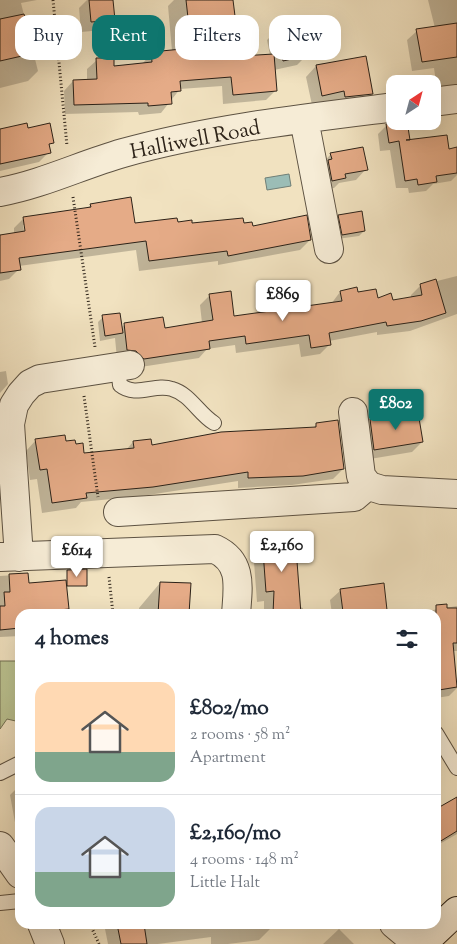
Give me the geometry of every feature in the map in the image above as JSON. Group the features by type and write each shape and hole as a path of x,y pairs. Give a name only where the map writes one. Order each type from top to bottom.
{"street":[{"path":"441,101 457,99"},
{"name":"Halliwell Road","path":"0,192 53,179 122,153 172,142 304,119 386,108"},
{"path":"304,119 328,249"},
{"path":"115,362 40,380 30,384 16,400 10,424 10,557 214,549 226,555 236,568 238,576 236,609"},
{"path":"353,412 361,476 368,485 382,490 457,494"},
{"path":"108,508 354,498 368,485"},
{"path":"0,846 15,867"},
{"path":"441,926 457,911"},
{"path":"44,929 50,944"},
{"path":"400,929 418,944"},
{"path":"422,944 438,929"}],"lane":[{"path":"115,362 120,385 124,388 133,391 171,388 180,392 206,418 214,423"},
{"path":"441,741 457,768"},
{"path":"0,773 15,766"},
{"path":"0,903 15,902"}],"path":[{"path":"53,0 66,130"},
{"path":"75,210 94,347 115,362"},
{"path":"84,391 108,508"},
{"path":"109,576 112,609"},
{"path":"92,929 99,944"}],"green space":[{"path":"0,661 15,661 15,721 7,719 0,729"}],"water":[{"path":"289,174 291,186 267,190 265,178"}],"building":[{"path":"89,0 113,0 114,15 92,15 91,22"},
{"path":"186,0 233,0 235,15 188,15"},
{"path":"15,16 15,58 0,61 0,19"},
{"path":"457,23 457,57 422,62 416,29"},
{"path":"175,50 175,60 259,60 259,55 269,54 269,60 274,60 277,91 233,95 231,77 180,81 181,91 171,92 172,104 148,106 148,103 74,105 73,80 97,79 96,60 114,60 114,66 152,62 152,60 165,60 165,51"},
{"path":"366,56 373,94 345,97 344,91 322,96 316,65"},
{"path":"27,123 28,128 50,123 54,143 49,144 51,153 0,164 0,129"},
{"path":"387,130 408,130 410,140 447,135 449,149 457,147 457,173 436,176 437,182 418,185 417,179 405,181 399,141 389,143"},
{"path":"363,147 368,170 345,174 346,178 332,181 328,160 332,159 330,153"},
{"path":"131,197 135,223 177,218 178,222 192,220 192,223 243,218 244,223 252,222 253,226 307,215 311,240 228,256 227,251 149,261 146,241 19,258 21,270 0,273 0,235 25,231 23,217 91,207 90,204"},
{"path":"362,211 365,231 342,235 338,215"},
{"path":"436,279 446,313 421,321 387,326 386,322 329,333 331,345 311,348 309,335 246,344 245,336 209,341 210,349 144,359 136,351 127,350 124,323 163,317 165,328 213,320 209,294 231,291 234,316 342,301 340,291 357,287 358,292 376,289 378,298 391,293 393,300 422,295 420,284"},
{"path":"120,313 123,333 105,336 102,315"},
{"path":"418,412 423,442 374,450 370,419"},
{"path":"338,420 344,469 303,476 248,478 248,472 153,487 86,493 87,498 52,503 47,469 40,470 35,439 65,435 66,441 75,440 76,444 83,443 84,453 134,448 133,441 151,439 152,445 221,432 316,427 316,423"},
{"path":"295,535 301,609 273,609 274,591 266,592 262,537"},
{"path":"87,569 87,586 67,586 67,570"},
{"path":"28,573 29,583 66,580 69,609 15,609 15,628 0,630 0,606 5,606 4,592 10,592 9,574"},
{"path":"160,582 191,583 189,609 158,609"},
{"path":"384,583 387,609 343,609 340,589"},
{"path":"447,604 447,608 457,608 457,643 453,643 457,687 441,690 441,609 436,609 436,605"},
{"path":"457,797 457,831 441,841 441,806"},
{"path":"118,929 145,929 147,944 121,944"}]}
